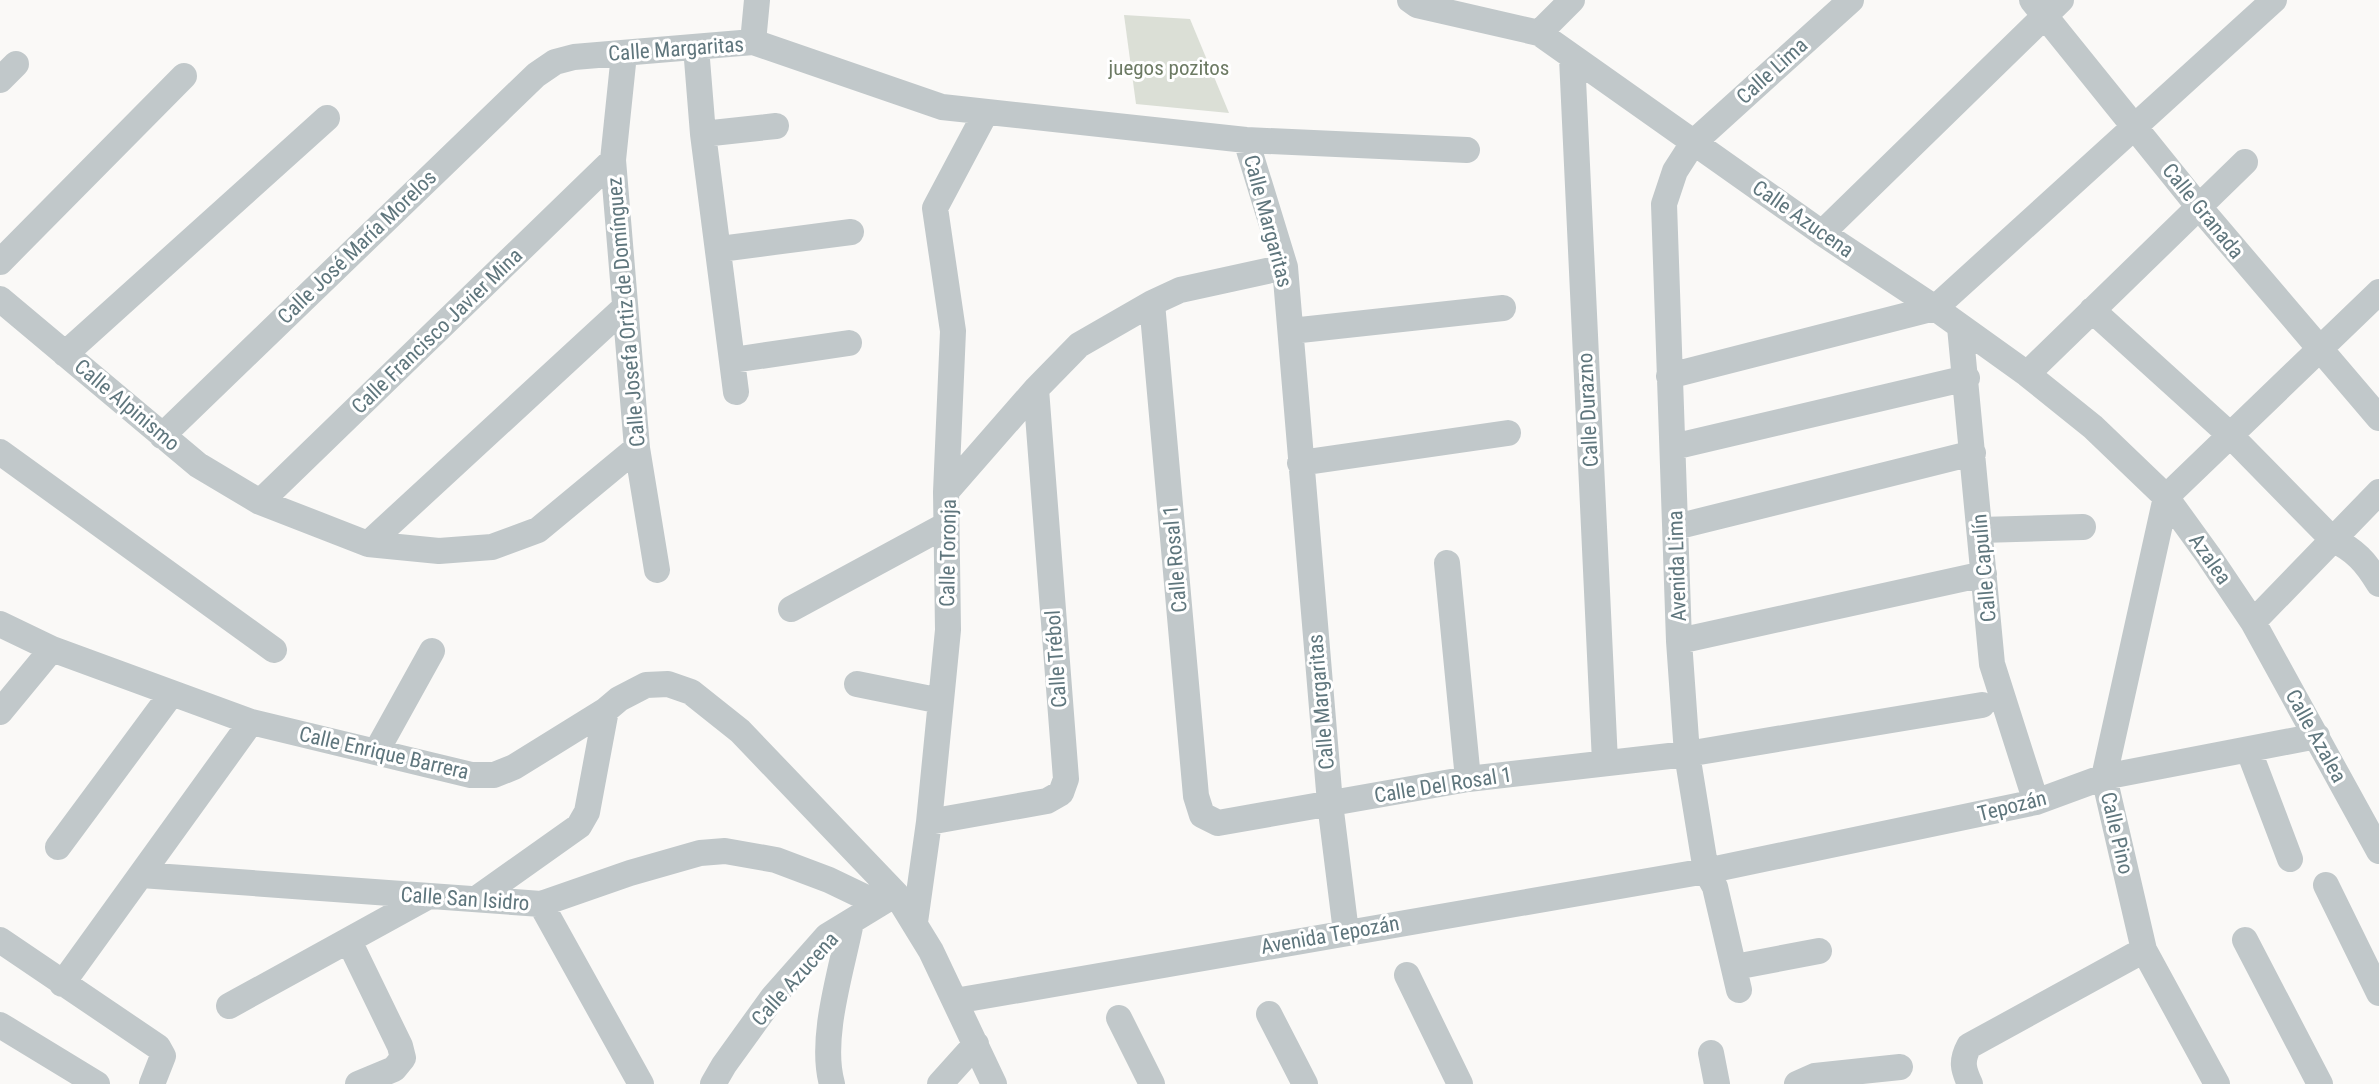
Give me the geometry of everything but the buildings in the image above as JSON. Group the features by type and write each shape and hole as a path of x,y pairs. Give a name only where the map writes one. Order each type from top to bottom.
{"street":[{"path":"753,42 757,0"},
{"name":"Calle Azucena","path":"1410,0 1417,5 1539,33 1693,143 1935,308 2027,374 2093,427 2166,497"},
{"path":"1539,33 1572,0"},
{"name":"Calle Lima","path":"1693,143 1851,0"},
{"path":"1669,375 1935,308 2136,128 2274,0"},
{"path":"1822,233 2046,5"},
{"name":"Calle Granada","path":"2046,5 2136,128 2199,207 2379,418"},
{"name":"Calle Margaritas","path":"555,62 574,57 753,42 942,107 1246,140 1285,267 1330,803 1346,932"},
{"path":"696,47 704,134 736,392"},
{"name":"Calle Josefa Ortiz de Domínguez","path":"624,54 614,160 623,309 637,448 657,570"},
{"name":"Calle Durazno","path":"1572,58 1605,762"},
{"name":"Calle José María Morelos","path":"162,436 527,83 555,62"},
{"path":"0,262 184,76"},
{"path":"946,492 953,331 936,208 986,111"},
{"path":"65,354 327,118"},
{"path":"704,134 776,126"},
{"path":"1246,140 1467,150"},
{"name":"Avenida Lima","path":"1693,143 1675,171 1664,204 1678,641 1687,754 1706,871 1714,887 1737,978 1819,951"},
{"name":"Calle Francisco Javier Mina","path":"260,502 614,160"},
{"path":"2027,374 2245,162"},
{"path":"720,249 851,232"},
{"name":"Calle Toronja","path":"915,922 929,822 948,630 946,492 1036,389 1079,345 1152,303 1180,290 1285,267"},
{"path":"2166,497 2379,292"},
{"name":"Calle Alpinismo","path":"0,299 198,465 260,502 368,544 439,551 492,547 537,530 637,448"},
{"name":"Calle Rosal 1","path":"1152,303 1196,796 1202,814"},
{"path":"1291,331 1503,308"},
{"path":"368,544 623,309"},
{"path":"2092,310 2229,434 2332,539 2352,548 2366,561 2379,584"},
{"name":"Calle Capulín","path":"1960,327 1967,378 1992,664 2036,802"},
{"path":"733,360 849,342"},
{"path":"1673,447 1967,378"},
{"name":"Calle Trébol","path":"929,822 1047,801 1061,793 1066,778 1036,389"},
{"path":"1300,463 1508,433"},
{"path":"0,452 274,650"},
{"path":"1676,527 1973,453"},
{"path":"2253,622 2379,492"},
{"name":"Azalea","path":"2166,497 2253,622"},
{"name":"Calle Pino","path":"2166,497 2104,777 2144,950 2217,1084"},
{"path":"791,609 946,525"},
{"path":"1980,530 2083,527"},
{"path":"1447,562 1468,779"},
{"path":"1678,641 1984,574"},
{"name":"Calle Azalea","path":"2253,622 2379,851"},
{"name":"Calle Enrique Barrera","path":"0,624 52,649 251,722 471,775 494,775 514,767 606,710 619,699 646,685 668,684 691,692 740,731 888,899 915,922 994,1084"},
{"path":"0,712 52,649"},
{"path":"376,752 432,651"},
{"path":"857,684 941,701"},
{"path":"58,848 172,693"},
{"name":"Calle Del Rosal 1","path":"1202,814 1218,823 1468,779 1687,754 1982,705"},
{"path":"476,899 579,826 587,812 606,710"},
{"path":"62,984 251,722"},
{"name":"Tepozán","path":"1706,871 2036,802 2104,777 2249,751 2317,736"},
{"path":"2249,751 2290,859"},
{"name":"Calle San Isidro","path":"141,875 541,904 690,855 725,851 776,860 888,899"},
{"name":"Avenida Tepozán","path":"955,1000 1706,871"},
{"path":"2326,885 2379,993"},
{"path":"230,1006 427,897"},
{"name":"Calle Azucena","path":"713,1084 773,997 827,936 888,899"},
{"path":"541,904 641,1084"},
{"path":"832,1084 827,1067 827,1045 851,922"},
{"path":"0,940 162,1051 163,1056 152,1084"},
{"path":"2245,940 2320,1084"},
{"path":"349,941 400,1046 403,1058 394,1069 358,1084"},
{"path":"1970,1084 1962,1059 1969,1046 2144,950"},
{"path":"1407,975 1460,1084"},
{"path":"1269,1014 1305,1084"},
{"path":"1119,1018 1152,1084"},
{"path":"0,1025 98,1084"},
{"path":"940,1084 976,1044"},
{"path":"1711,1053 1717,1084"},
{"path":"1810,1081 1900,1067"}],"green space":[{"name":"juegos pozitos","path":"1124,15 1190,19 1229,113 1136,104"}]}
